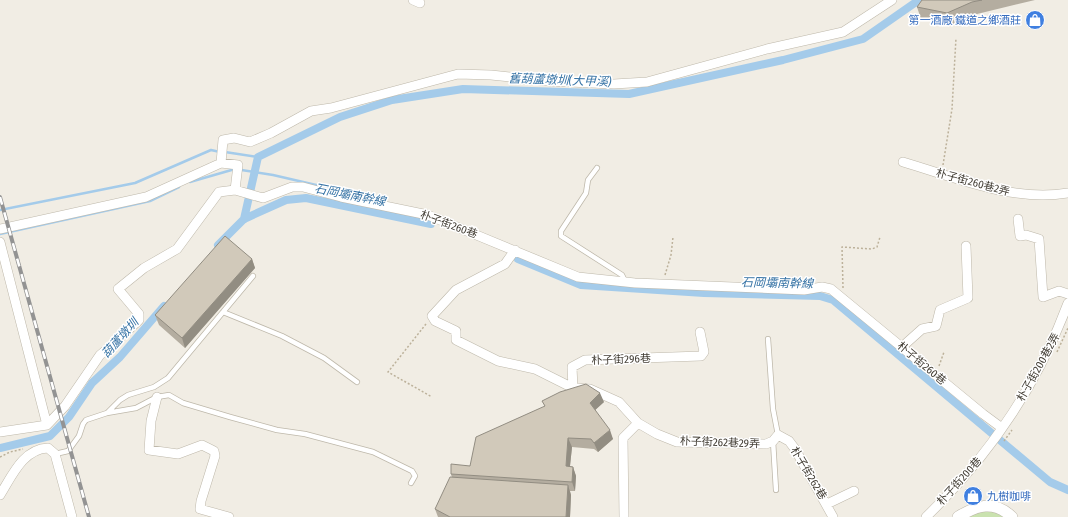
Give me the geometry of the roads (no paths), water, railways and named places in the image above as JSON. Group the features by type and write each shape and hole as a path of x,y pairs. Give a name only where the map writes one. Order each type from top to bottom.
{"street":[{"path":"221,162 221,144 223,140 229,138 250,142 271,133 311,111 332,108 458,74 491,75 547,81 614,84 647,82 766,49 844,32 892,0"},
{"path":"0,229 146,197 221,162 238,165 235,190 219,192 213,198 177,249 144,268 118,289 139,314 139,320 100,355 65,406 47,425 0,432"},
{"name":"朴子街260巷2弄","path":"904,162 987,187 1021,195 1068,193"},
{"name":"朴子街260巷","path":"235,190 263,198 292,187 303,187 341,197 428,215 578,277 625,281 804,290 822,287 831,289 1002,428"},
{"path":"1018,219 1020,236 1026,235 1039,239 1043,297 1059,291 1068,294"},
{"path":"0,242 47,425"},
{"path":"903,346 922,329 936,326 940,310 968,298 966,246"},
{"path":"514,250 505,264 456,290 432,316 435,321 456,331 456,340 498,361 535,369 573,388 590,389 619,402 638,423 623,438 624,517"},
{"name":"朴子街200巷2弄","path":"991,444 1033,379 1055,339 1068,303"},
{"name":"朴子街296巷","path":"573,388 572,367 585,360 701,356 704,352 700,332"},
{"path":"157,397 151,421 149,450 178,454 202,445 214,451 215,456 201,501 200,509 229,517"},
{"name":"朴子街262巷29弄","path":"638,423 657,434 677,442 766,444 776,438"},
{"name":"朴子街262巷","path":"776,438 789,441 827,504 833,517"},
{"name":"朴子街200巷","path":"926,517 954,490 991,444"},
{"path":"0,495 16,469 31,452 48,448 55,454 72,517"},
{"path":"827,504 854,491"},
{"path":"958,517 977,506 993,506 1005,510 1012,517"}],"lane":[{"path":"596,168 588,180 586,193 560,231 561,236 622,274 625,281"},
{"path":"107,413 120,400 128,395 154,387 168,378 253,276"},
{"path":"223,312 282,336 324,358 357,382"},
{"path":"768,339 776,438 776,490"},
{"path":"55,454 68,451 79,436 86,420 107,413 136,408 157,397 169,395 183,403 230,417 277,430 305,434 373,452 412,471 415,476 410,482"}],"waterway":[{"name":"舊葫蘆墩圳(大甲溪)","path":"244,219 258,157 340,117 392,100 463,89 629,94 783,60 863,39 919,0"},
{"path":"0,210 135,183 211,150 220,152"},
{"path":"225,152 258,157"},
{"path":"190,182 235,169 273,175 342,191 346,195"},
{"path":"0,234 150,201 179,187"},
{"name":"石岡壩南幹線","path":"218,245 244,219 286,200 306,198 431,224"},
{"name":"石岡壩南幹線","path":"518,259 581,285 704,293 820,296 833,300 1050,482 1068,490"},
{"name":"葫蘆墩圳","path":"0,448 50,436 69,417 92,383 120,357 164,306"}],"railway":[{"path":"0,197 89,517"}],"place":[{"name":"第一酒廠 鐵道之鄉酒莊","path":"1035,20"},
{"name":"九樹咖啡","path":"973,496"}]}
